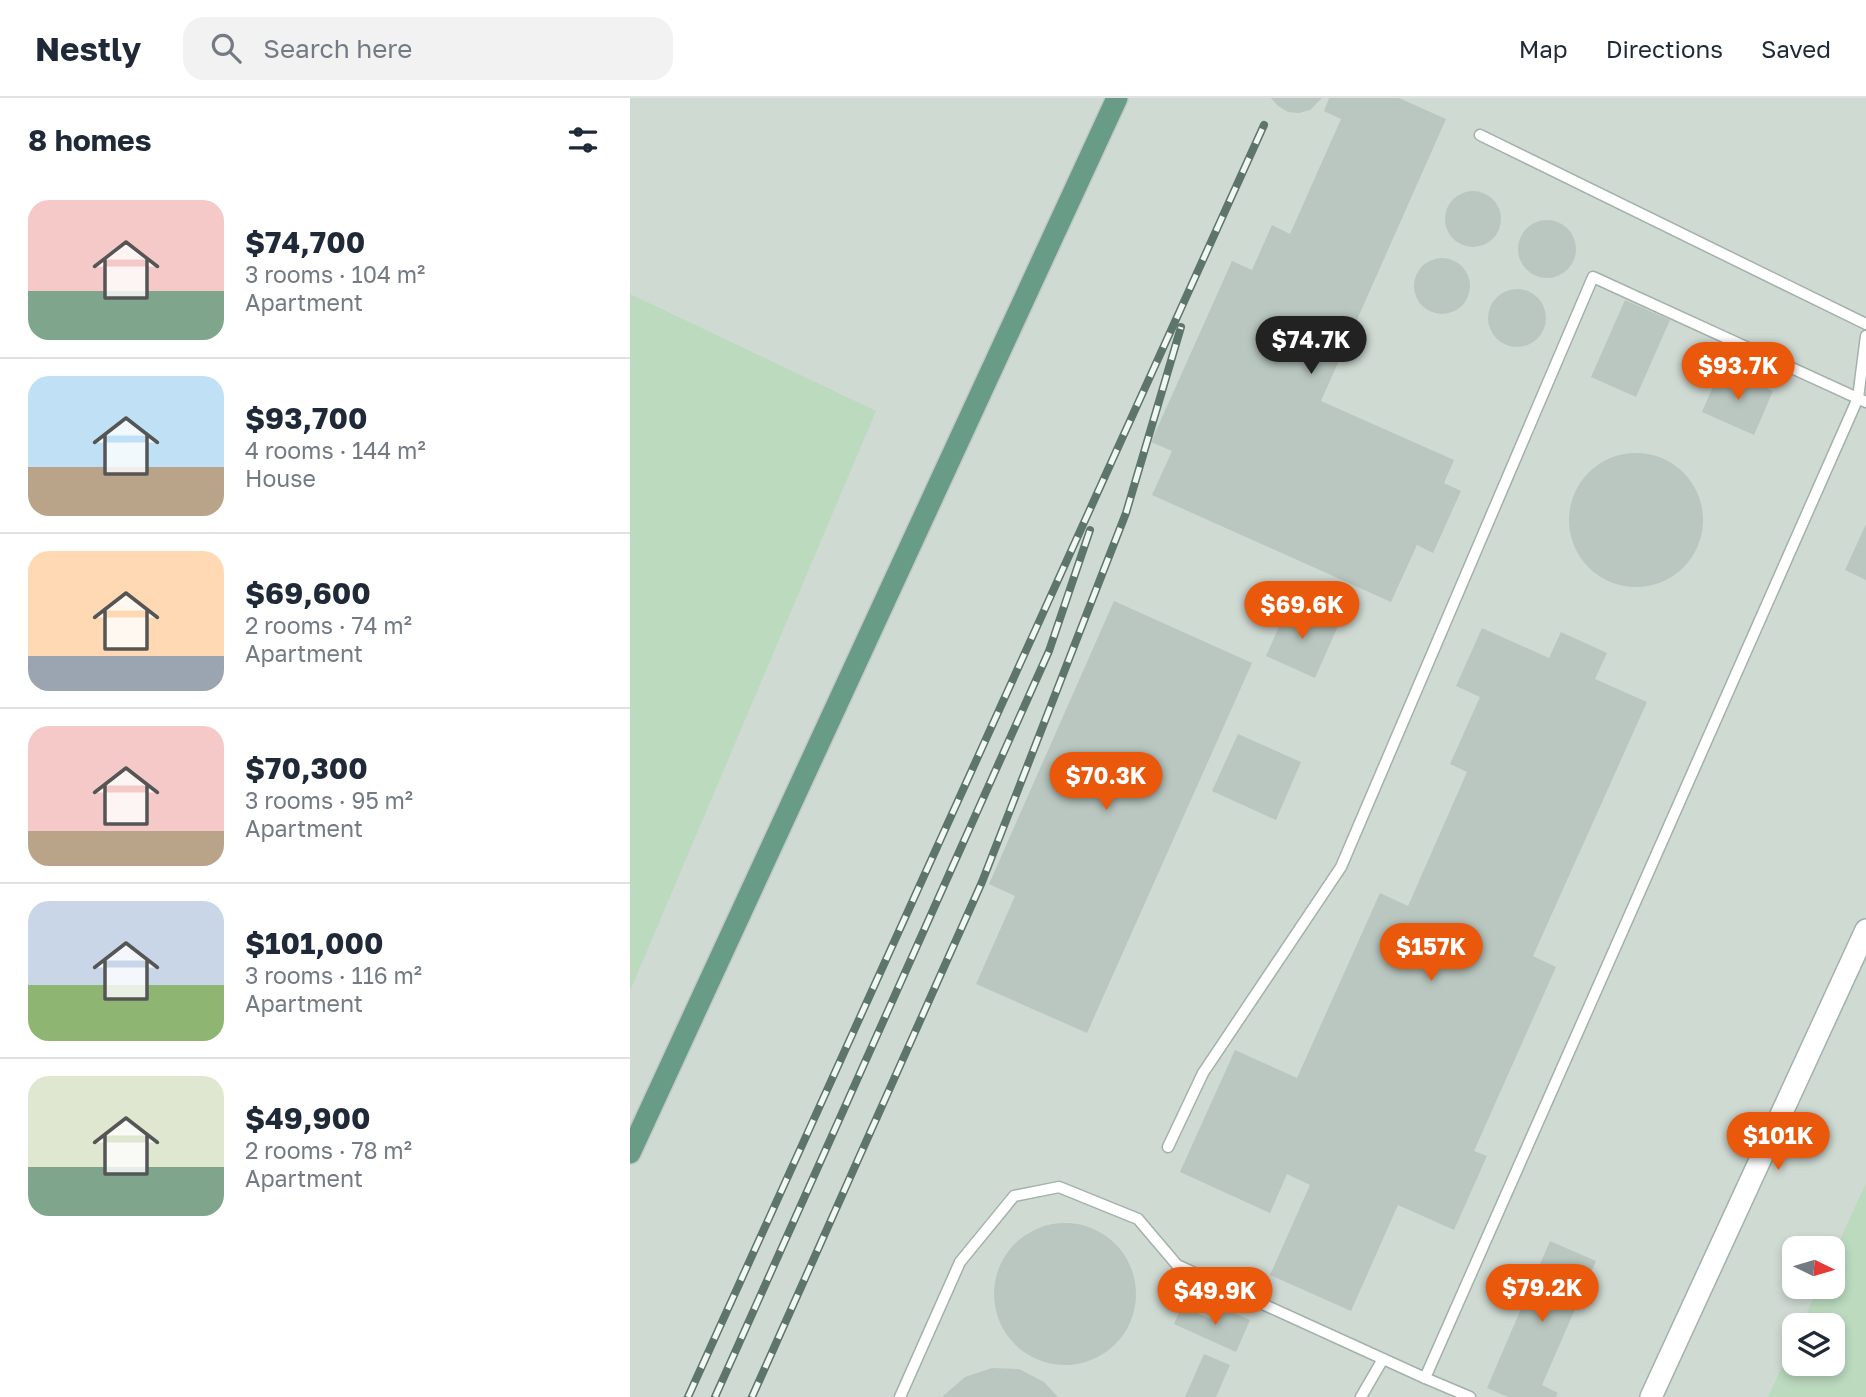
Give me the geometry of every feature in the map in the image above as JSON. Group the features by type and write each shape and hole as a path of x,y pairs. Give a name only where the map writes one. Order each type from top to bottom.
{"main road":[{"path":"630,1153 1117,98"}],"street":[{"path":"1651,1397 1866,930"}],"lane":[{"path":"1479,135 1866,324"},
{"path":"1168,1147 1203,1073 1341,867 1593,277 1862,400"},
{"path":"1424,1378 1862,400 1866,335"},
{"path":"900,1397 960,1262 1014,1195 1059,1187 1138,1219 1177,1265 1470,1397"},
{"path":"1361,1397 1383,1359"}],"shaded area":[{"path":"630,98 1866,98 1866,1397 630,1397"}],"green space":[{"path":"630,294 876,411 630,991"},
{"path":"1866,1183 1866,1397 1768,1397 1782,1367 1782,1376 1845,1376 1845,1313 1807,1313 1813,1299 1845,1299 1845,1236 1842,1236"}],"building":[{"path":"1271,98 1322,98 1310,110 1299,113 1288,112"},
{"path":"1329,98 1399,98 1446,119 1321,401 1454,460 1444,483 1461,491 1433,553 1417,545 1391,602 1152,495 1172,451 1151,442 1232,261 1252,270 1272,225 1290,234 1341,119 1324,111"},
{"path":"1467,191 1479,191 1489,195 1497,203 1501,219 1497,235 1489,243 1479,247 1467,247 1457,243 1449,235 1445,225 1445,213 1449,203 1457,195"},
{"path":"1547,220 1563,225 1571,233 1576,249 1571,265 1563,273 1547,278 1531,273 1523,265 1518,249 1523,233 1531,225"},
{"path":"1436,258 1448,258 1458,262 1466,270 1470,286 1466,302 1458,310 1448,314 1436,314 1426,310 1418,302 1414,292 1414,280 1418,270 1426,262"},
{"path":"1517,289 1533,294 1541,302 1546,318 1541,334 1533,342 1517,347 1501,342 1493,334 1488,318 1493,302 1501,294"},
{"path":"1625,300 1670,320 1636,397 1591,377"},
{"path":"1721,368 1773,391 1754,435 1702,412"},
{"path":"1636,453 1661,459 1683,473 1697,495 1703,520 1697,545 1683,567 1661,581 1636,587 1611,581 1589,567 1575,545 1569,520 1575,495 1589,473 1611,459"},
{"path":"1866,524 1866,580 1845,570"},
{"path":"1114,601 1252,663 1087,1033 976,984 1015,896 989,884"},
{"path":"1289,604 1338,626 1315,678 1266,656"},
{"path":"1482,628 1549,658 1561,632 1607,653 1595,679 1647,702 1533,956 1556,967 1474,1151 1487,1156 1454,1230 1398,1205 1351,1311 1270,1275 1310,1185 1287,1174 1270,1213 1180,1172 1235,1050 1297,1078 1380,893 1408,906 1467,772 1450,764 1480,697 1456,686"},
{"path":"1238,734 1301,762 1276,820 1212,791"},
{"path":"1065,1223 1092,1228 1115,1244 1131,1267 1136,1294 1131,1321 1115,1344 1092,1360 1065,1365 1038,1360 1015,1344 999,1321 994,1294 999,1267 1015,1244 1038,1228"},
{"path":"1550,1241 1596,1261 1542,1385 1558,1393 1556,1397 1508,1397 1487,1388"},
{"path":"1182,1306 1215,1321 1221,1307 1250,1320 1236,1352 1174,1324"},
{"path":"1204,1354 1230,1365 1216,1397 1185,1397"},
{"path":"992,1368 1019,1369 1044,1382 1058,1397 942,1397 965,1377"}],"railway":[{"path":"688,1397 1264,125"},
{"path":"752,1397 982,882 1126,513 1181,327"},
{"path":"715,1397 1049,651 1090,530"}]}
